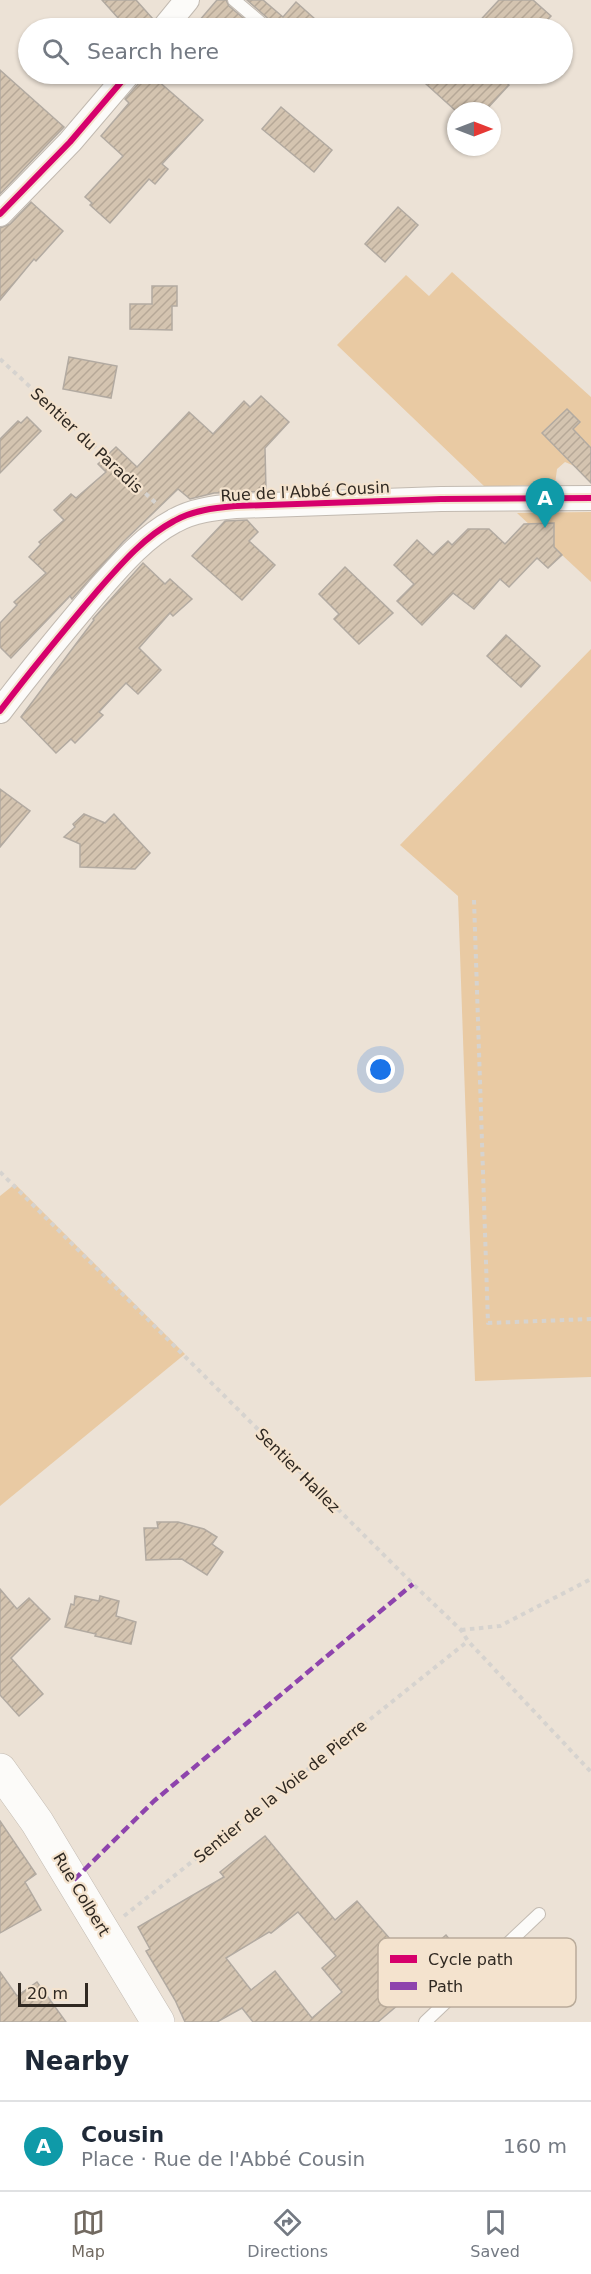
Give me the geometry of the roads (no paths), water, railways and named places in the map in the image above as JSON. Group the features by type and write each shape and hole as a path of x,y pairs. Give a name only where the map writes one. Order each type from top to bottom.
{"main road":[{"name":"Rue Colbert","path":"0,1770 38,1822 158,2022"}],"street":[{"path":"172,18 187,0"},
{"path":"0,214 70,142 119,84"},
{"name":"Rue de l'Abbé Cousin","path":"0,711 63,631 121,564 150,537 174,520 203,510 236,506 441,499 591,498"}],"lane":[{"path":"234,0 255,18"},
{"path":"514,1938 539,1914"},
{"path":"425,2022 441,2007"}],"place":[{"name":"Cousin","path":"545,528"}]}
